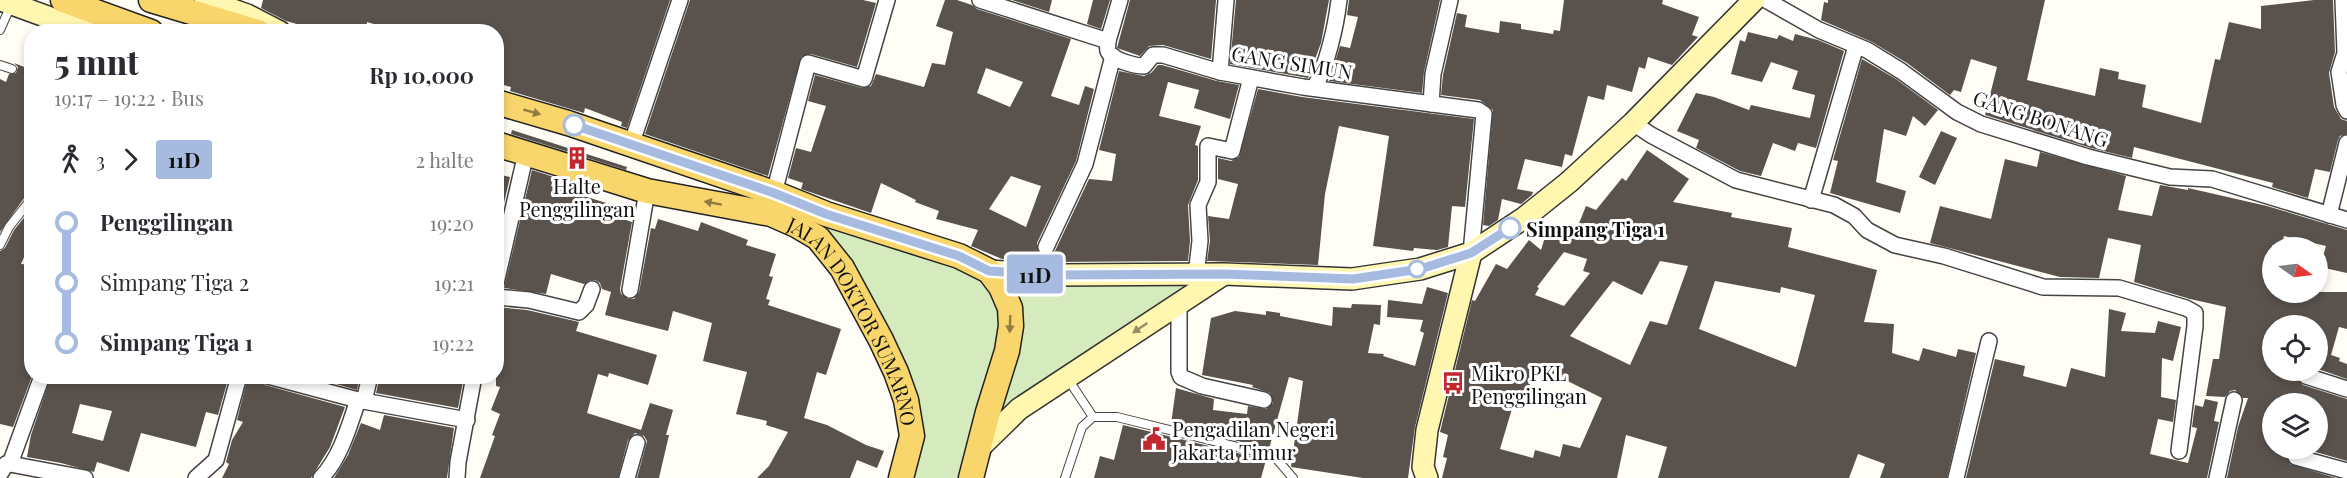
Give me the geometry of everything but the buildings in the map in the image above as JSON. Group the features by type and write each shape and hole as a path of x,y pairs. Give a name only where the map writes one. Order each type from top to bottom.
{"main road":[{"path":"63,0 130,24"},
{"path":"151,0 252,15"},
{"path":"205,0 252,15 267,24"},
{"path":"504,146 647,191 772,204 826,214 959,256 989,271 1054,275 1224,274 1353,279 1420,269 1471,253 1515,225 1551,197 1632,123 1754,0"},
{"path":"6,2 67,24"},
{"path":"504,104 631,145 772,204"},
{"name":"JALAN DOKTOR SUMARNO","path":"772,204 796,225 818,238 842,268 881,340 906,400 912,436 901,478"},
{"path":"1427,478 1424,466 1427,430 1471,253"},
{"path":"971,478 1007,351 1011,326 1010,308 1001,288 989,271"},
{"path":"978,448 1019,410 1179,301 1224,274"}],"street":[{"path":"631,145 680,0"},
{"path":"772,204 808,63 864,80 887,0"},
{"path":"980,0 1028,7 1108,40"},
{"path":"1046,247 1085,164 1113,56 1107,49 1108,40 1120,0"},
{"path":"1220,72 1226,0"},
{"path":"1314,88 1322,75 1338,16 1339,0"},
{"path":"1431,104 1433,74 1450,0"},
{"name":"GANG BONANG","path":"1766,0 1819,30 1867,50 1901,71 1957,112 2007,133 2088,157 2170,177 2212,179 2347,220"},
{"path":"2343,0 2345,53 2339,72 2347,111"},
{"path":"1811,200 1856,46"},
{"name":"GANG SIMUN","path":"1113,56 1140,66 1144,66 1150,57 1163,56 1251,78 1474,109 1484,114 1471,253"},
{"path":"1196,275 1200,241 1198,205 1205,194 1208,183 1208,146 1232,151 1251,78"},
{"path":"1632,123 1736,180 1834,205 1854,216 1867,231 1895,245 1944,256 2043,287 2119,288 2186,308 2195,313 2179,451"},
{"path":"2329,215 2347,143"},
{"path":"504,248 526,153"},
{"path":"630,290 647,191"},
{"path":"504,298 529,300 579,312 586,305 592,289"},
{"path":"1179,301 1179,372 1181,377 1202,386 1264,400"},
{"path":"1956,478 1989,341"},
{"path":"2322,381 2347,389"},
{"path":"39,384 3,468 85,478"},
{"path":"196,478 216,460 237,384"},
{"path":"299,384 361,400 466,420"},
{"path":"321,478 330,468 338,453 367,384"},
{"path":"457,478 473,384"},
{"path":"2217,478 2234,400"},
{"path":"627,478 637,443"},
{"path":"2303,459 2347,471"}],"lane":[{"path":"0,30 6,2"},
{"path":"0,65 12,69"},
{"path":"0,246 9,227 24,208"},
{"path":"1067,377 1093,417"},
{"path":"1065,478 1082,428 1093,417 1117,417 1274,456 1293,478"}],"green space":[{"path":"774,193 989,271 1224,274 1019,410 971,478 900,478 912,436 881,340"}],"bus line":[{"name":"11D","path":"574,125 774,193 826,214 917,241 959,256 989,271 1054,275 1224,274 1353,279 1420,269 1471,253 1510,228"}],"place":[{"name":"Halte Penggilingan","path":"577,158"},
{"name":"Simpang Tiga 1","path":"1510,228"},
{"name":"Mikro PKL Penggilingan","path":"1453,383"},
{"name":"Pengadilan Negeri Jakarta Timur","path":"1154,439"}]}
